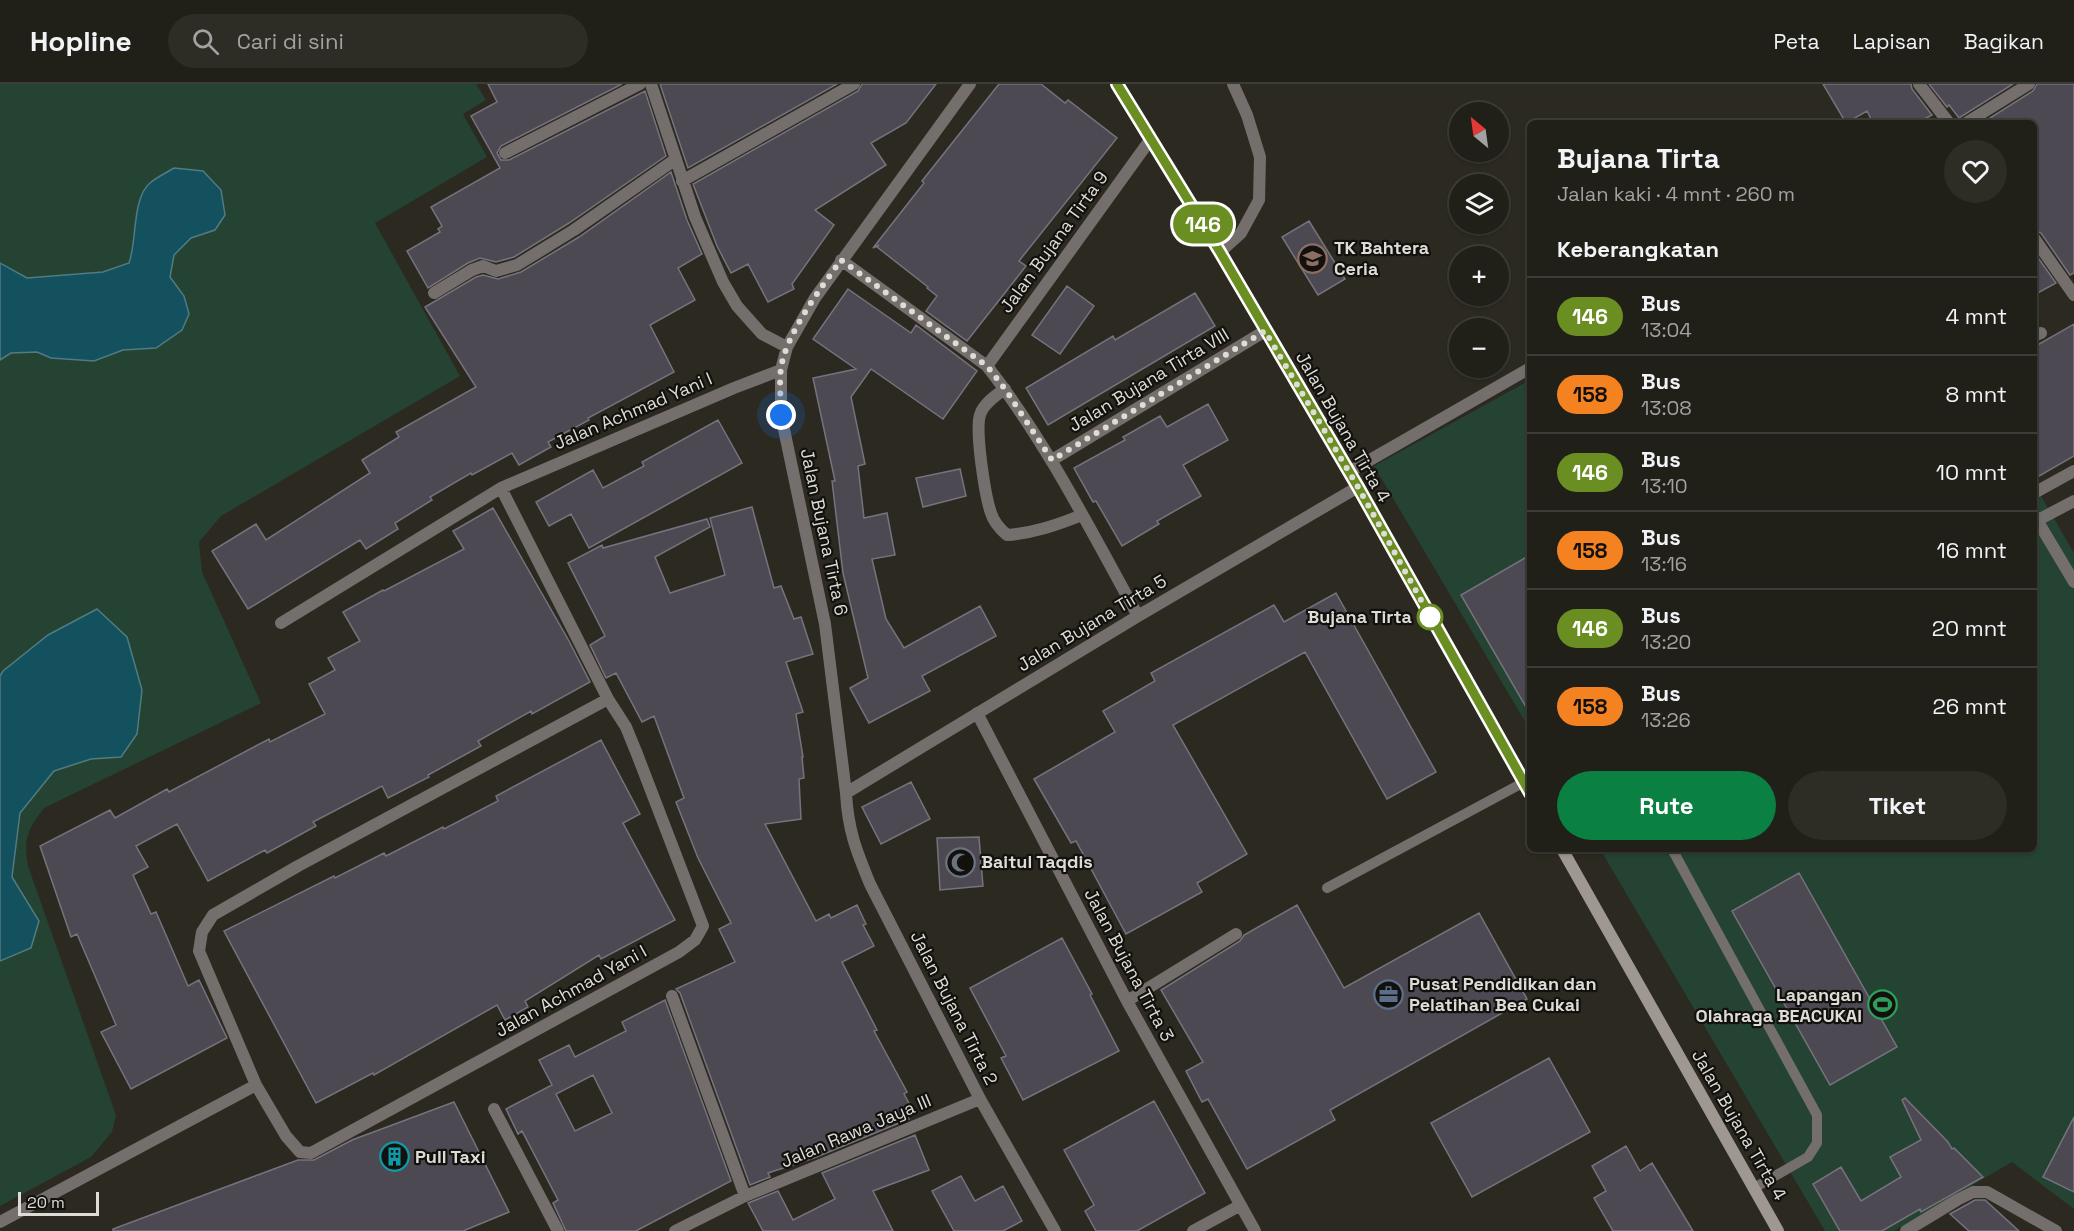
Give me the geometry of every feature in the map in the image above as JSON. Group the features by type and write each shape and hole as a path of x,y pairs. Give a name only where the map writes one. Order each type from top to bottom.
{"street":[{"path":"505,153 640,84"},
{"path":"651,84 682,181 719,273 737,306 762,334 787,347"},
{"path":"682,181 854,84"},
{"name":"Jalan Bujana Tirta 6","path":"846,793 825,624 781,415 781,370 787,347 815,298 970,84"},
{"name":"Jalan Bujana Tirta 4","path":"1117,84 1220,252 1358,487 1527,783"},
{"path":"1919,84 1947,120"},
{"path":"1971,120 2029,84"},
{"path":"1220,252 1241,233 1259,200 1260,157 1236,85"},
{"name":"Jalan Bujana Tirta 9","path":"987,366 1150,140"},
{"path":"434,293 472,270 483,266 496,271 516,265 573,230 676,159"},
{"path":"2037,241 2074,295"},
{"path":"841,260 987,366 1052,460 1138,616"},
{"name":"Jalan Bujana Tirta VIII","path":"1052,460 1265,331"},
{"name":"Jalan Achmad Yani I","path":"281,623 501,488 781,370"},
{"path":"1349,472 1527,370"},
{"path":"1005,389 992,398 980,414 979,429 991,513 998,527 1007,536 1046,529 1082,516"},
{"path":"2037,491 2074,471"},
{"name":"Jalan Bujana Tirta 5","path":"846,793 1138,616 1358,487"},
{"name":"Jalan Achmad Yani I","path":"501,488 609,699 626,727 702,926 695,940 679,952 311,1153 300,1152 286,1136 256,1086 200,951 202,932 213,915 298,866 609,699"},
{"path":"2037,518 2074,501"},
{"path":"2037,520 2074,582"},
{"name":"Jalan Bujana Tirta 3","path":"977,713 1127,1001 1239,1206 1255,1231"},
{"name":"Jalan Bujana Tirta 2","path":"846,793 848,819 854,847 880,903 980,1099 1055,1231"},
{"name":"Jalan Bujana Tirta 4","path":"1564,852 1778,1231"},
{"path":"1127,1001 1236,934"},
{"path":"672,996 746,1196"},
{"path":"0,1221 256,1086"},
{"name":"Jalan Rawa Jaya III","path":"675,1231 746,1196 980,1099"},
{"path":"494,1109 558,1231"},
{"path":"1906,1231 1973,1192 1987,1192 2056,1231"},
{"path":"1193,1231 1239,1206"}],"lane":[{"path":"1327,888 1527,786"},
{"path":"1674,852 1816,1115 1817,1143 1808,1157 1754,1188"}],"green space":[{"path":"0,84 476,84 486,100 463,114 487,157 375,223 460,376 221,516 199,542 202,572 261,703 44,808 28,834 26,848 28,866 116,1115 112,1132 91,1157 0,1206"},
{"path":"1527,382 1527,725 1374,466"},
{"name":"Lapangan Olahraga BEACUKAI","path":"2037,489 2074,553 2074,1209 2012,1162 1894,1231 1825,1231 1602,852 2037,852"}],"water":[{"path":"174,168 203,171 221,190 225,215 215,230 191,238 174,255 170,277 184,296 189,314 182,330 156,348 123,350 94,361 51,358 37,352 11,353 0,360 0,263 27,278 103,272 129,263 140,199 144,190 150,183"},
{"path":"97,609 127,637 142,690 137,734 121,757 91,759 54,771 20,813 12,877 39,921 31,948 0,961 0,676 3,671 48,635"}],"building":[{"path":"488,84 622,84 501,146 497,153 501,160 509,160 645,91 666,156 569,223 514,257 496,262 480,258 428,288 407,251 440,232 438,229 442,226 431,207 500,168 471,116 497,102"},
{"path":"660,84 837,84 688,168"},
{"path":"862,84 936,84 906,123 871,143 886,165 815,210 834,225 792,284 794,289 768,302 748,264 731,273 717,246 693,184 858,91"},
{"path":"999,84 1041,84 1065,103 1068,100 1117,138 1019,261 1026,266 967,341 926,311 937,296 928,287 877,247 879,245 873,248 924,183 922,181"},
{"path":"1823,84 1911,84 1912,89 1932,115 1923,120 1872,120 1867,111 1851,120 1844,120"},
{"path":"1929,84 2013,84 1959,118"},
{"path":"2037,84 2074,84 2074,273 2070,275 2041,233 2037,231 2037,120 1987,120 2033,91"},
{"path":"671,172 687,220 702,254 678,268 695,300 650,325 674,372 548,442 551,447 519,465 512,453 472,475 471,473 430,497 432,500 395,523 398,529 366,549 360,540 248,609 212,551 256,524 266,540 370,473 362,460 399,437 396,432 476,387 425,307 476,277 483,275 498,279 521,272 579,237"},
{"name":"TK Bahtera Ceria","path":"1309,221 1345,279 1318,295 1282,237"},
{"path":"2037,256 2056,283 2037,293"},
{"path":"1067,286 1094,306 1060,354 1032,335"},
{"path":"848,289 911,333 916,325 977,371 943,419 871,369 851,397 865,464 858,466 864,518 887,513 895,555 872,559 886,619 904,648 980,606 996,636 922,676 930,691 869,723 850,688 868,678 843,573 832,481 835,481 813,378 856,369 813,339"},
{"path":"1195,293 1215,326 1048,425 1026,388 1113,336 1115,340"},
{"path":"2074,324 2074,456 2037,477 2037,345"},
{"path":"1208,404 1228,440 1183,465 1201,496 1157,521 1159,524 1122,546 1074,468 1125,440 1123,437 1160,416 1167,427"},
{"path":"718,420 742,463 589,548 571,514 549,526 536,502 593,470 603,488 644,466 642,462"},
{"path":"960,469 966,496 923,507 916,478"},
{"path":"752,507 774,588 781,586 794,619 801,617 813,654 786,662 803,712 796,714 804,778 799,779 801,819 765,824 816,921 829,914 831,918 857,905 866,924 863,925 874,946 842,962 877,1030 874,1031 907,1092 904,1094 911,1107 905,1110 909,1119 814,1158 768,1173 770,1177 750,1185 680,993 676,989 735,962 719,929 731,923 698,858 676,802 684,798 654,716 642,722 616,673 606,678 590,645 605,636 568,563 602,545 603,548 707,519 710,527 655,557 670,593 725,575 710,518"},
{"path":"493,508 590,682 532,714 531,711 478,741 481,746 428,775 429,777 388,798 382,786 313,822 316,826 267,853 265,850 208,881 177,824 136,846 148,867 133,875 151,914 156,912 188,986 199,980 227,1038 131,1089 101,1032 116,1025 77,934 71,937 40,846 110,810 115,818 167,789 169,792 269,739 270,742 325,714 309,684 335,670 328,658 360,641 343,612 464,549 453,531"},
{"path":"1527,557 1527,709 1461,595"},
{"path":"1336,593 1436,772 1387,799 1305,652 1173,725 1247,854 1197,883 1202,892 1126,934 1076,841 1071,843 1034,779 1115,732 1103,711 1155,681 1151,673 1274,605 1284,622"},
{"path":"601,740 640,814 623,823 675,920 601,959 599,955 525,1001 528,1007 505,1020 497,1005 374,1075 373,1073 316,1103 224,931 334,876 335,878 384,853 386,856 443,827 444,829 498,801 496,796"},
{"path":"911,782 930,819 881,844 862,807"},
{"name":"Baitul Taqdis","path":"979,837 983,886 940,890 937,838"},
{"path":"1799,873 1897,1047 1830,1085 1732,911"},
{"path":"1297,905 1344,988 1479,913 1527,999 1330,1110 1335,1120 1247,1169 1208,1099 1202,1102 1186,1071 1203,1062 1161,990 1240,941 1244,935"},
{"path":"1062,938 1119,1051 1023,1100 1001,1058 1006,1056 970,988"},
{"path":"665,1000 731,1181 636,1231 566,1231 553,1203 558,1200 522,1131 518,1134 506,1109 552,1085 539,1060 569,1045 575,1057 626,1031 622,1022","holes":["593,1075 612,1113 575,1131 556,1094"]},
{"path":"1549,1058 1590,1132 1472,1197 1431,1123"},
{"path":"1905,1098 1948,1142 1952,1149 1954,1148 1983,1177 1882,1231 1840,1231 1813,1184 1841,1167 1861,1201 1901,1177 1890,1157 1921,1140 1902,1100"},
{"path":"1154,1101 1205,1193 1137,1231 1096,1231 1085,1211 1094,1205 1064,1150"},
{"name":"Pull Taxi","path":"454,1102 509,1212 463,1231 113,1231 113,1229 298,1160 314,1160 352,1140"},
{"path":"2074,1117 2074,1192 2043,1177"},
{"path":"915,1135 929,1170 873,1191 893,1231 763,1231 748,1203 778,1191 793,1220 835,1199 822,1173"},
{"path":"1626,1146 1640,1171 1652,1163 1693,1231 1613,1231 1594,1198 1606,1191 1592,1166"},
{"path":"961,1176 975,1201 1003,1186 1022,1221 1003,1231 954,1231 932,1191"},
{"path":"1975,1200 1985,1200 2019,1231 1969,1231 1950,1214"}],"bus line":[{"name":"146","path":"1117,84 1220,252 1358,487 1527,788"}],"place":[{"name":"TK Bahtera Ceria","path":"1313,258"},
{"name":"Bujana Tirta","path":"1430,617"},
{"name":"Baitul Taqdis","path":"960,862"},
{"name":"Pusat Pendidikan dan Pelatihan Bea Cukai","path":"1388,994"},
{"name":"Lapangan Olahraga BEACUKAI","path":"1883,1005"},
{"name":"Pull Taxi","path":"394,1157"}],"route":[{"path":"781,415 781,370 784,353 815,298 841,260 987,366 1052,460 1265,331 1358,487 1435,625 1430,617"}]}
